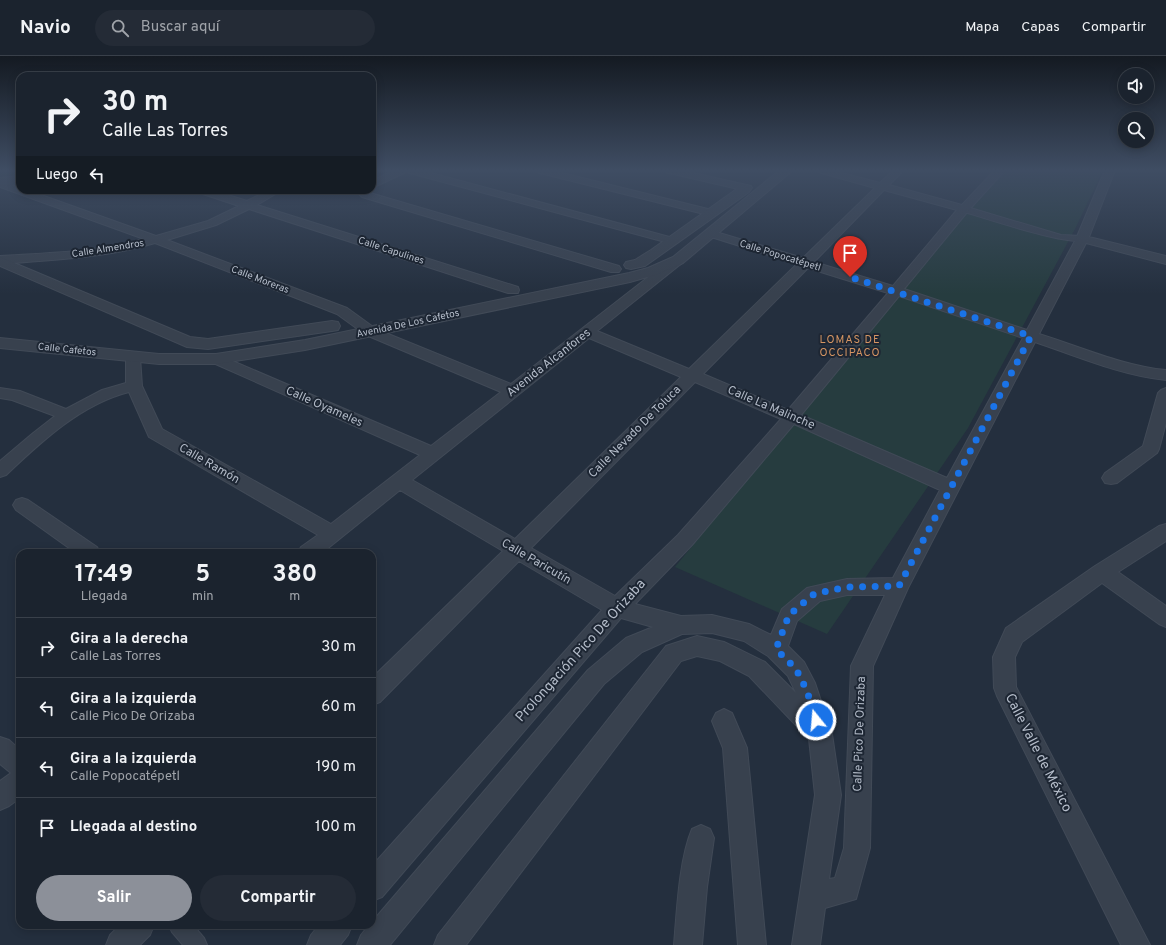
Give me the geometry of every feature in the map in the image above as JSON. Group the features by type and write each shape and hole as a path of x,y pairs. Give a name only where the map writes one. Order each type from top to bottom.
{"street":[{"name":"Calle Moreras","path":"78,211 342,311 371,332 513,391"},
{"name":"Calle Almendros","path":"0,260 104,251 129,247 212,223 236,211"},
{"name":"Calle Capulines","path":"270,211 513,290"},
{"path":"434,211 615,269"},
{"path":"563,211 673,241"},
{"path":"706,211 712,213"},
{"name":"Avenida Alcanfores","path":"313,549 739,211"},
{"name":"Calle Nevado De Toluca","path":"376,690 857,211"},
{"path":"791,417 962,211"},
{"path":"972,211 1060,238 1082,239 1166,260"},
{"name":"Calle Pico De Orizaba","path":"813,897 846,889 857,848 862,666 899,586 1082,239 1093,211"},
{"path":"656,253 712,213"},
{"name":"Calle Popocatépetl","path":"712,234 896,291 1122,366 1153,374 1166,375"},
{"path":"656,253 678,260"},
{"name":"Avenida De Los Cafetos","path":"0,260 187,342 208,344 358,322 615,269 640,263 656,253"},
{"name":"Avenida De Los Cafetos","path":"133,357 159,359 216,359 305,346 630,277 653,271 678,260"},
{"name":"Calle La Malinche","path":"588,332 791,417 952,488"},
{"name":"Calle Cafetos","path":"0,343 133,357"},
{"name":"Calle Ramón","path":"133,357 134,386 155,433 332,534"},
{"name":"Calle Oyameles","path":"216,359 433,454"},
{"path":"0,471 20,452 68,415 108,393 134,386"},
{"path":"0,393 15,395 68,415"},
{"path":"1111,478 1151,449 1166,393"},
{"name":"Prolongación Pico De Orizaba","path":"376,882 617,608 685,540 791,417"},
{"name":"Calle Paricutín","path":"399,481 617,608 681,625"},
{"path":"22,505 84,549"},
{"name":"Calle Valle de México","path":"1136,945 1005,688 1004,657 1014,635 1102,572 1166,531"},
{"path":"1102,572 1166,618"},
{"path":"776,649 789,615 814,594 847,587 899,586"},
{"path":"372,945 596,677 634,645 681,625 712,624 749,633 776,649 796,669 807,691 820,734 828,795 806,945"},
{"path":"448,945 674,653 698,646 724,652 757,669 820,734"},
{"path":"724,721 736,748 752,945"},
{"path":"0,749 16,762"},
{"path":"0,797 16,785"},
{"path":"688,945 693,888 701,838"},
{"path":"120,945 136,929"},
{"path":"183,929 197,945"},
{"path":"321,945 335,929"}],"green space":[{"path":"966,211 1083,211 968,428 827,634 675,567"}],"district":[{"name":"LOMAS DE OCCIPACO","path":"850,346"}],"route":[{"path":"816,720 807,691 796,669 776,649 789,615 814,594 847,587 899,586 1031,336 850,277"}]}
